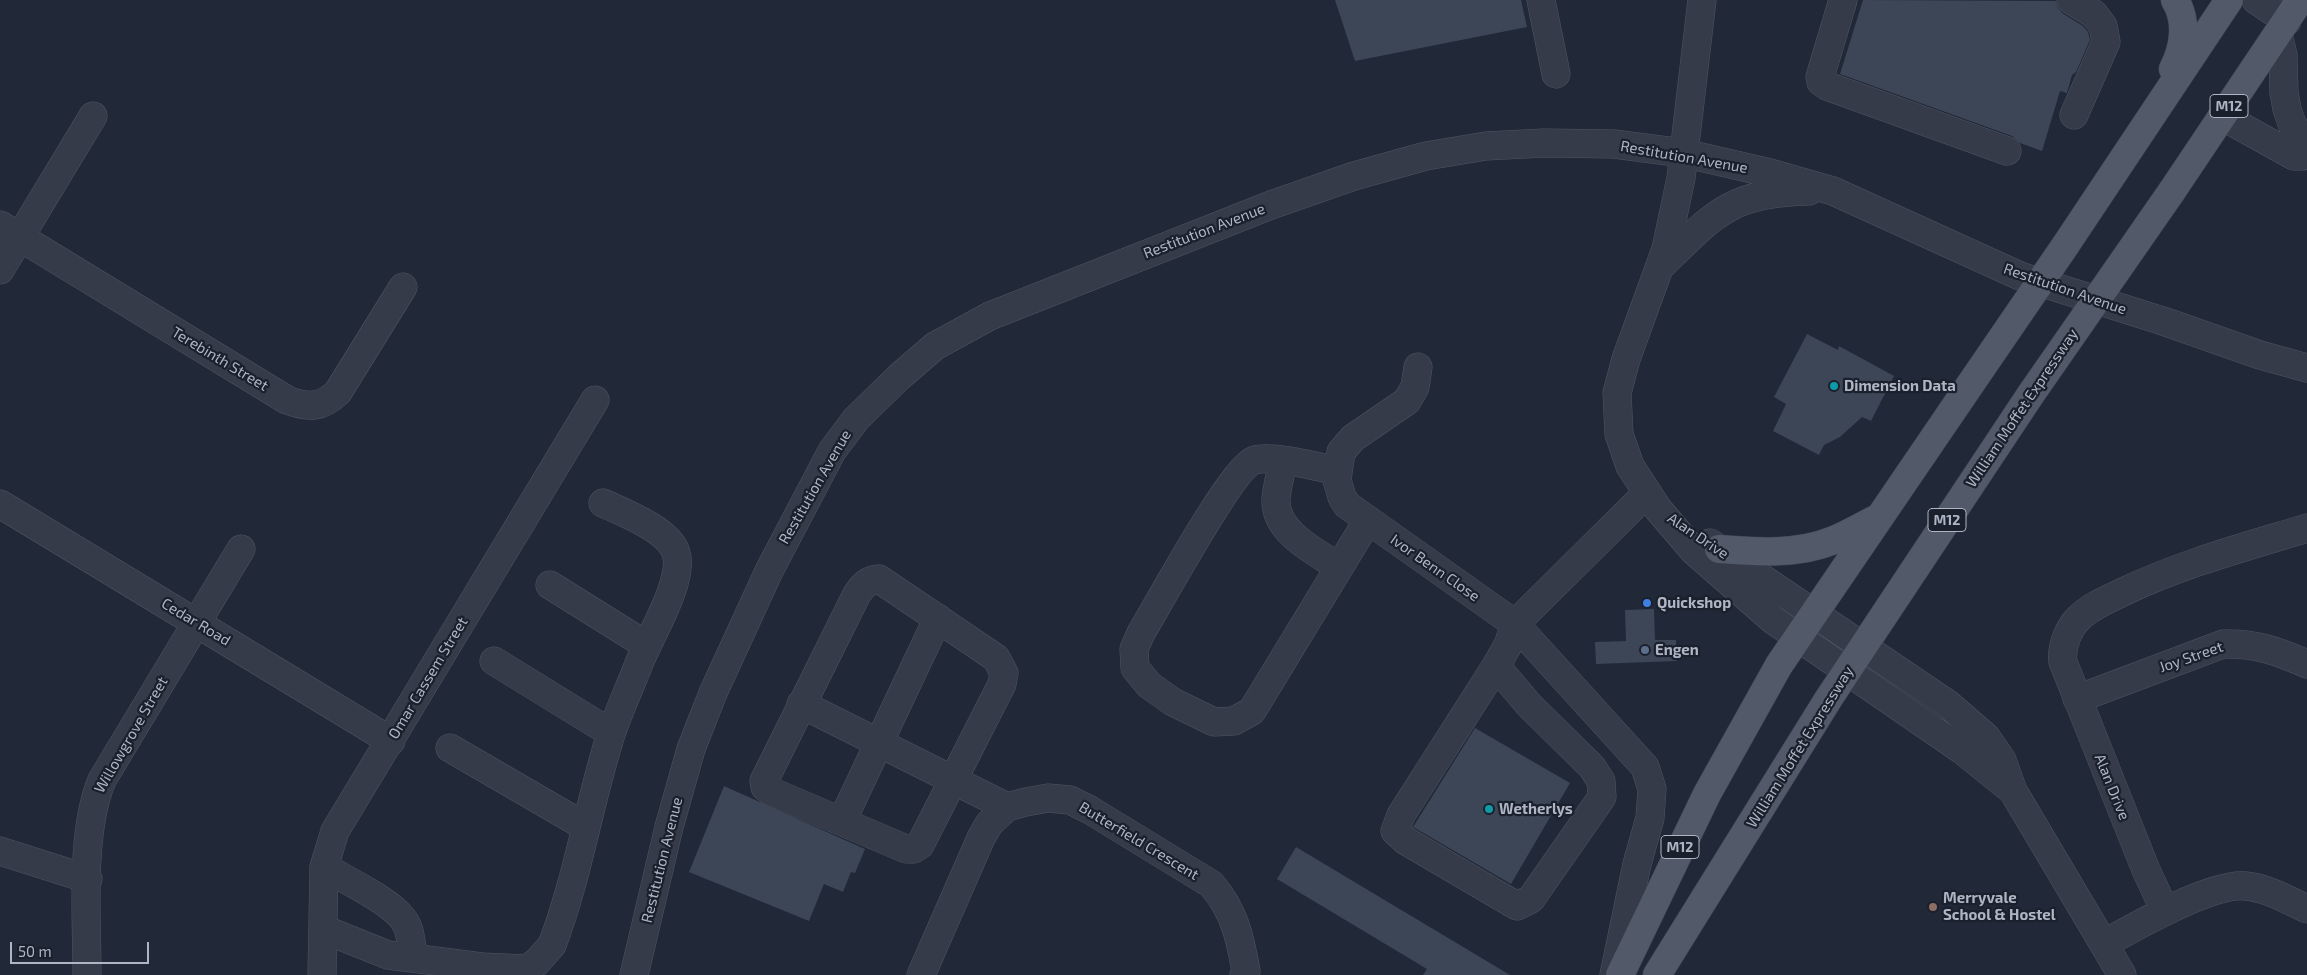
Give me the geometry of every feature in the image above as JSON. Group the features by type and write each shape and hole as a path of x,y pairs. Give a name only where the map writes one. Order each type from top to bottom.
{"main road":[{"path":"2146,124 2180,56 2183,25 2182,14 2175,0"},
{"name":"M12","path":"1620,975 1707,794 1746,722 1797,637 2121,162 2228,0"},
{"name":"William Moffet Expressway","path":"1657,975 1863,646 2031,394 2289,18"},
{"path":"1719,549 1755,552 1810,547 1833,540 1879,517"}],"street":[{"path":"1541,0 1556,74"},
{"path":"1496,666 1529,705 1592,766 1602,781 1602,797 1531,900 1517,906 1406,842 1395,831 1401,815 1496,666 1508,645 1515,624 1653,501 1630,466 1623,449 1617,419 1617,393 1626,359 1666,249 1681,178 1682,153 1702,0"},
{"path":"1842,0 1820,77 1821,82 1827,86 2007,151"},
{"path":"2071,0 2094,14 2103,26 2106,42 2074,115"},
{"path":"2222,116 2294,156 2302,156 2306,151 2307,145 2292,124 2284,94 2283,55 2289,18 2256,0"},
{"path":"0,270 10,231 92,116"},
{"name":"Restitution Avenue","path":"634,975 669,827 691,749 713,693 769,571 832,451 856,419 899,376 935,346 1009,308 1271,205 1354,176 1426,156 1486,146 1544,143 1614,144 1682,153 1770,173 1833,191 2020,276 2163,321 2260,355 2307,368"},
{"path":"1660,268 1709,220 1732,205 1752,197 1780,192 1833,191"},
{"name":"Terebinth Street","path":"10,231 287,400 308,407 324,403 338,392 403,287"},
{"name":"Ivor Benn Close","path":"1418,368 1418,379 1411,396 1345,445 1341,452 1338,471 1338,485 1342,498 1347,505 1515,624 1645,767 1650,777 1652,789 1650,818 1637,864 1614,975"},
{"name":"Omar Cassem Street","path":"322,975 324,866 335,831 595,400"},
{"path":"1338,471 1283,460 1256,459 1246,464 1228,487 1138,641 1134,649 1135,668 1149,684 1172,702 1214,722 1234,721 1252,711 1368,520"},
{"path":"1283,460 1276,501 1282,520 1294,536 1339,567"},
{"name":"Alan Drive","path":"1653,501 1719,549 1948,704 1986,737 2002,760 2013,790 2122,975"},
{"name":"Alan Drive","path":"1653,501 1694,551 1774,620 1962,750 2013,790"},
{"path":"323,928 388,954 413,956 452,964 527,972 552,945 611,733 646,645 670,599 677,572 677,556 672,544 663,535 604,503"},
{"name":"Cedar Road","path":"0,504 391,741"},
{"name":"Alan Drive","path":"2165,911 2146,870 2063,662 2062,652 2067,636 2079,617 2100,604 2160,575 2307,528"},
{"name":"Willowgrove Street","path":"87,975 90,821 95,797 102,780 241,549"},
{"path":"879,579 887,583 996,658 1004,673 1002,684 920,845 914,849 906,849 770,791 765,787 764,781 800,704 857,594 862,586 871,580 879,579"},
{"path":"550,585 646,645"},
{"path":"842,822 938,618"},
{"name":"Joy Street","path":"2077,699 2222,644 2244,643 2266,646 2307,664"},
{"path":"494,661 611,733"},
{"path":"800,704 878,745 1007,807 990,824 981,838 921,975"},
{"path":"450,748 586,827"},
{"name":"Butterfield Crescent","path":"1007,807 1048,798 1070,800 1090,810 1211,884 1224,899 1231,913 1241,944 1246,971 1244,975"},
{"path":"0,851 88,879"},
{"path":"324,866 367,892 402,918 410,933 413,956"},
{"path":"2104,944 2165,911 2232,886 2244,885 2274,894 2307,909"}],"building":[{"path":"1335,0 1521,0 1527,27 1355,61"},
{"path":"1863,0 2056,1 2062,13 2083,26 2088,32 2090,40 2076,72 2072,75 2067,93 2060,91 2042,151 2020,143 2012,136 1840,74"},
{"name":"Dimension Data","path":"1807,334 1838,350 1839,346 1894,376 1871,421 1862,417 1840,437 1824,445 1819,455 1773,431 1786,404 1774,397"},
{"path":"1654,609 1655,640 1676,640 1677,661 1596,664 1595,642 1626,641 1625,610"},
{"name":"Wetherlys","path":"1475,728 1570,783 1511,884 1413,827"},
{"path":"724,786 865,849 855,873 851,872 843,892 824,884 809,921 689,872"},
{"path":"1296,847 1510,975 1423,975 1427,969 1277,879"}],"place":[{"name":"Dimension Data","path":"1834,386"},
{"name":"Quickshop","path":"1647,603"},
{"name":"Engen","path":"1645,650"},
{"name":"Wetherlys","path":"1489,809"},
{"name":"Merryvale School & Hostel","path":"1933,907"}]}
